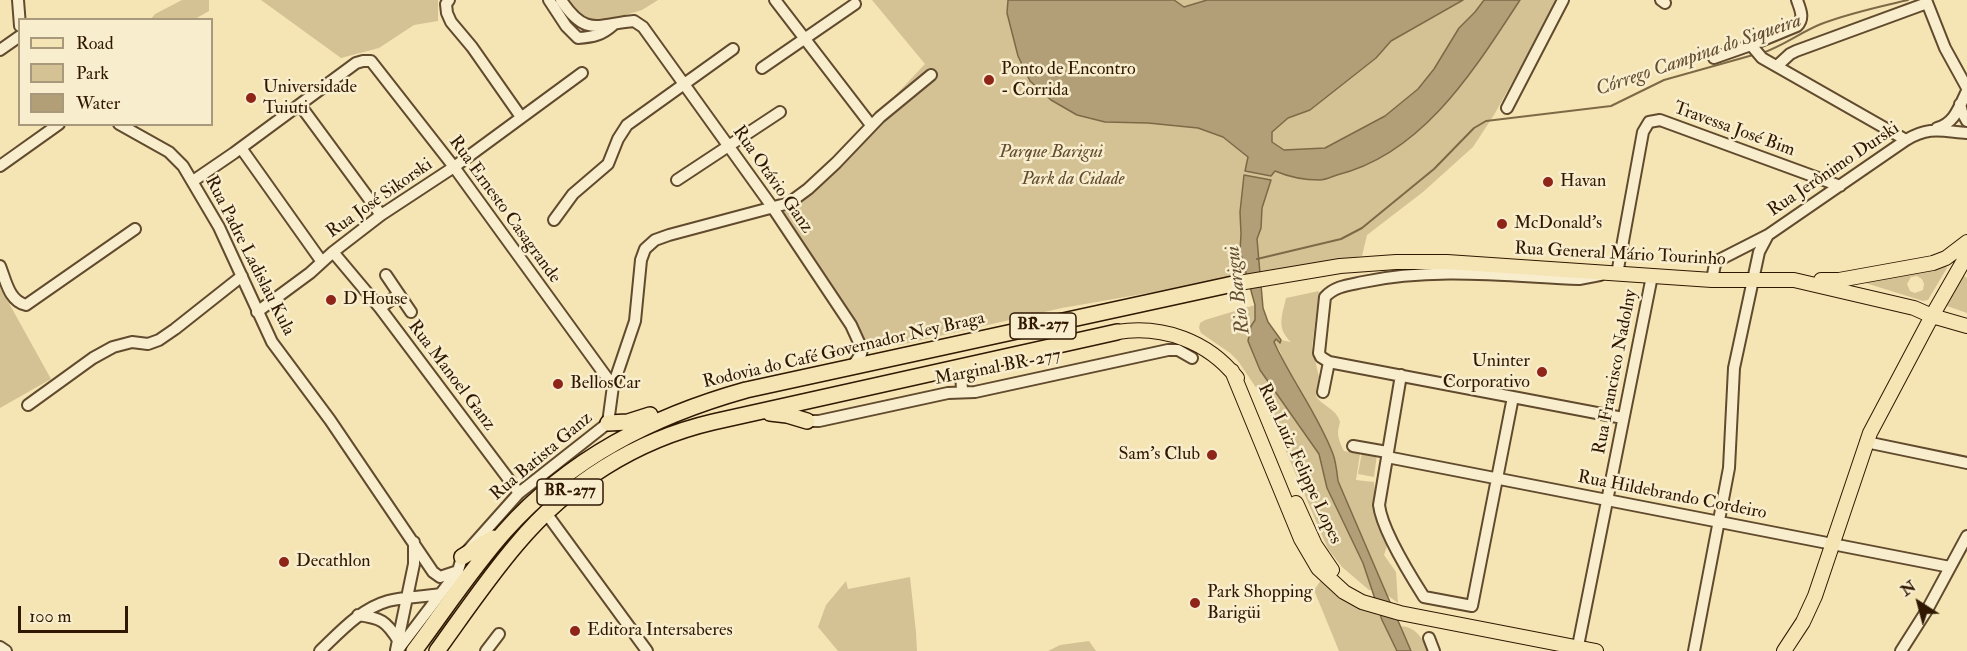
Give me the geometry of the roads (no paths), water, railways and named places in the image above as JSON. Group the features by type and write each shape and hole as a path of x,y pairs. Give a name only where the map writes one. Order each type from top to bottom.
{"highway":[{"name":"Rodovia do Café Governador Ney Braga","path":"414,651 483,557 506,530 550,488 613,444 670,415 746,390 1233,284"},
{"name":"BR-277","path":"437,651 503,560 546,513 599,470 639,447 695,426 1117,332"},
{"path":"608,423 636,420 690,402 746,390"},
{"path":"758,412 787,415 807,421"},
{"path":"460,564 506,530"}],"main road":[{"path":"1794,279 1839,280 1940,261 1967,242"},
{"path":"1784,651 1809,610 1866,442 1932,316 1967,255"},
{"name":"Rua General Mário Tourinho","path":"1233,284 1340,266 1405,262 1473,264 1712,280 1794,279 1914,308 1967,326"},
{"path":"1839,280 1849,287 1893,298 1911,304 1914,308"},
{"name":"Rua Luiz Felippe Lopes","path":"1117,332 1150,330 1178,336 1208,350 1232,371 1246,390 1257,411 1305,526 1323,558 1339,578 1376,606 1412,616 1578,649"},
{"path":"1578,649 1596,651"}],"street":[{"path":"18,0 19,18"},
{"path":"449,0 447,13 451,22 520,117"},
{"path":"549,0 566,26 578,38 592,38 604,33 613,25"},
{"path":"561,0 569,12 581,23 592,27 613,25"},
{"path":"775,0 871,125"},
{"path":"1507,108 1563,0"},
{"path":"1714,58 1756,51 1800,23 1802,17 1797,0"},
{"path":"1777,66 1784,58 1796,51 1926,2 1945,48 1967,89 1949,123 1930,130"},
{"path":"762,68 855,4"},
{"name":"Rua Otávio Ganz","path":"613,25 634,21 643,27 772,208 851,325 862,349 852,367"},
{"path":"0,50 18,37"},
{"path":"554,220 573,194 608,164 623,129 732,49"},
{"path":"1756,51 1777,66 1906,140"},
{"name":"Rua Ernesto Casagrande","path":"300,105 356,63 371,61 454,167 613,386"},
{"name":"Rua José Sikorski","path":"257,312 310,273 381,215 454,167 582,73"},
{"name":"Rua Batista Ganz","path":"460,564 519,493 608,423 613,386 635,321 641,260 645,249 655,240 669,235 789,203 836,163 871,125 931,75"},
{"path":"1960,104 1967,121"},
{"path":"193,180 300,105 381,215"},
{"path":"677,180 780,112"},
{"name":"Travessa José Bim","path":"1613,274 1643,132 1649,122 1660,120 1840,186"},
{"path":"0,166 56,126"},
{"name":"Rua Padre Ladislau Kula","path":"123,126 169,152 193,180 219,227 272,342 330,420 433,572 440,577 460,564"},
{"name":"Rua Jerônimo Durski","path":"1694,651 1730,456 1734,368 1759,252 1768,235 1906,140 1924,130 1967,133"},
{"path":"241,148 322,261"},
{"path":"0,266 12,297 18,303 26,305 135,229"},
{"path":"1712,280 1714,264 1768,235"},
{"name":"Rua Manoel Ganz","path":"333,252 380,308 519,493"},
{"path":"1323,392 1325,360 1318,348 1325,297 1339,287 1419,274 1578,279 1613,274"},
{"path":"386,275 411,312"},
{"path":"28,405 93,358 113,347 132,342 148,344 159,340 242,276"},
{"name":"Rua Francisco Nadolny","path":"1578,649 1652,276"},
{"path":"380,308 399,294"},
{"name":"Marginal BR-277","path":"807,421 819,421 948,393 975,392 1168,350 1178,350 1192,358"},
{"path":"1325,360 1623,418"},
{"path":"961,367 962,392"},
{"path":"1401,375 1380,494 1380,513 1408,571 1424,597 1472,606 1513,397"},
{"path":"1866,442 1967,463"},
{"name":"Rua Hildebrando Cordeiro","path":"1353,446 1497,478 1950,567"},
{"path":"546,513 647,651"},
{"path":"1901,651 1967,536"},
{"path":"397,647 414,564 414,542"},
{"path":"397,647 440,594 460,564"},
{"path":"320,651 358,615 389,601 440,594"},
{"path":"358,615 382,620 389,626 397,647"},
{"path":"486,651 499,634"},
{"path":"1429,639 1434,651"},
{"path":"0,646 6,651"}],"water":[{"path":"1008,0 1174,0 1184,7 1207,0 1463,0 1391,41 1376,58 1310,110 1288,118 1272,132 1272,142 1284,150 1325,148 1385,116 1418,89 1434,69 1459,28 1484,0 1520,0 1465,81 1421,129 1395,149 1368,164 1320,180 1297,178 1275,171 1271,176 1245,171 1248,157 1223,137 1198,128 1105,122 1077,115 1051,100 1030,81 1018,56 1007,13"},
{"path":"1244,175 1271,180 1262,208 1261,228 1257,239 1263,308 1268,322 1281,340 1280,343 1276,339 1274,342 1327,439 1334,457 1338,481 1411,651 1397,651 1382,620 1363,563 1327,488 1319,454 1260,370 1248,341 1251,326 1255,320 1255,305 1240,251 1240,212"}],"waterway":[{"name":"Córrego Campina do Siqueira","path":"1762,53 1832,20 1908,0"},
{"name":"Córrego Campina do Siqueira","path":"1257,259 1341,239 1362,228 1434,169 1474,128 1486,121 1611,106 1664,80 1753,55"}],"place":[{"name":"Ponto de Encontro - Corrida","path":"989,80"},
{"name":"Universidade Tuiuti","path":"251,98"},
{"name":"Havan","path":"1548,182"},
{"name":"McDonald's","path":"1502,224"},
{"name":"D House","path":"331,300"},
{"name":"Uninter Corporativo","path":"1542,372"},
{"name":"BellosCar","path":"558,384"},
{"name":"Sam's Club","path":"1212,455"},
{"name":"Decathlon","path":"284,562"},
{"name":"Park Shopping Barigüi","path":"1195,603"},
{"name":"Editora Intersaberes","path":"575,631"}],"park label":[{"name":"Parque Barigui","path":"1051,153"},
{"name":"Park da Cidade","path":"1073,180"}],"water label":[{"name":"Rio Barigui","path":"1239,290"}]}
